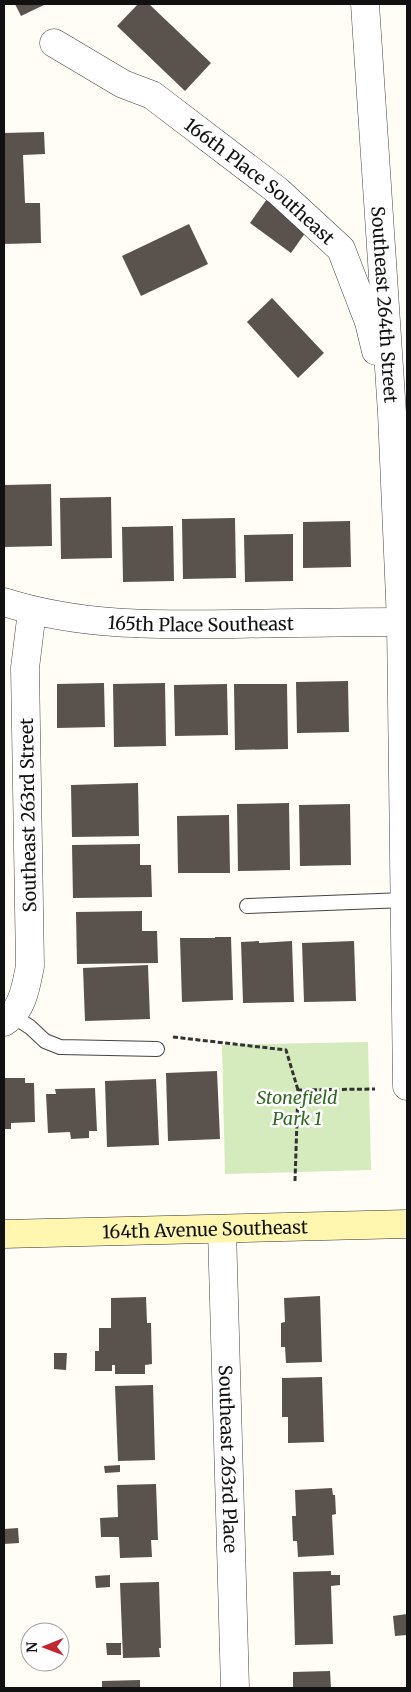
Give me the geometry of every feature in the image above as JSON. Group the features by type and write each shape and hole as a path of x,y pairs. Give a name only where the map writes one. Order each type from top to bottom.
{"street":[{"name":"Southeast 264th Street","path":"365,4 392,413 401,622 407,1086"},
{"name":"166th Place Southeast","path":"54,43 123,84 152,95 278,191 341,249 369,322 392,413"},
{"name":"165th Place Southeast","path":"4,602 32,610 100,622 151,625 401,622"},
{"name":"Southeast 263rd Street","path":"8,1019 25,993 30,966 25,668 32,610"},
{"name":"164th Avenue Southeast","path":"4,1234 407,1224"},
{"name":"Southeast 263rd Place","path":"222,1230 235,1688"}],"lane":[{"path":"247,906 405,900"},
{"path":"8,1019 30,1027 45,1041 60,1047 157,1049"}],"path":[{"path":"157,1049 158,1036 286,1050 298,1090 295,1181"},
{"path":"298,1090 375,1089"}],"green space":[{"name":"Stonefield Park 1","path":"368,1042 371,1170 225,1174 222,1045"}],"building":[{"path":"15,4 46,4 21,16"},
{"path":"138,4 149,4 211,63 185,91 117,26"},
{"path":"44,132 45,154 23,155 25,203 40,203 41,243 4,244 4,133"},
{"path":"267,199 308,229 291,253 250,223"},
{"path":"189,224 208,264 141,296 122,256"},
{"path":"272,298 324,353 298,378 247,322"},
{"path":"51,484 52,546 4,547 4,485"},
{"path":"111,497 112,558 61,559 60,498"},
{"path":"235,518 236,578 183,579 182,519"},
{"path":"350,521 351,567 303,568 303,522"},
{"path":"173,526 174,581 123,582 122,527"},
{"path":"293,534 293,581 245,582 244,535"},
{"path":"348,681 349,732 297,733 296,682"},
{"path":"104,683 105,727 57,728 57,684"},
{"path":"165,683 166,746 114,747 113,684"},
{"path":"227,684 228,735 175,736 174,685"},
{"path":"234,684 287,684 288,749 235,750"},
{"path":"138,783 139,836 72,837 71,785"},
{"path":"289,803 290,870 238,871 237,804"},
{"path":"350,804 351,865 300,866 299,805"},
{"path":"229,815 230,873 178,873 177,816"},
{"path":"140,844 140,865 151,865 152,897 73,898 72,845"},
{"path":"142,911 142,931 157,931 158,963 77,964 76,912"},
{"path":"231,937 233,1000 182,1002 180,938"},
{"path":"259,941 259,943 292,941 294,1002 243,1003 241,942"},
{"path":"354,941 356,1001 304,1002 302,943"},
{"path":"148,965 150,1019 85,1021 83,968"},
{"path":"217,1071 220,1139 168,1141 166,1073"},
{"path":"4,1078 25,1078 25,1083 34,1083 35,1122 11,1123 11,1129 4,1129"},
{"path":"156,1079 159,1145 107,1147 105,1081"},
{"path":"95,1088 97,1131 89,1131 89,1138 71,1139 70,1132 48,1133 46,1094 56,1094 55,1089"},
{"path":"320,1296 322,1362 286,1363 285,1347 281,1347 281,1323 285,1322 284,1298"},
{"path":"146,1297 147,1323 151,1323 152,1364 145,1365 145,1374 115,1374 115,1365 112,1365 112,1371 95,1371 95,1351 99,1351 99,1328 111,1328 111,1298"},
{"path":"54,1353 67,1353 66,1370 54,1369"},
{"path":"322,1377 324,1442 288,1443 288,1417 282,1417 282,1378"},
{"path":"153,1385 155,1460 118,1461 115,1386"},
{"path":"120,1465 120,1472 105,1473 104,1466"},
{"path":"156,1484 158,1540 151,1540 152,1557 120,1558 119,1537 101,1537 100,1518 118,1517 117,1485"},
{"path":"332,1488 333,1495 335,1495 336,1514 332,1515 334,1555 298,1557 297,1541 293,1541 292,1516 296,1516 295,1490"},
{"path":"18,1528 19,1543 4,1544 4,1529"},
{"path":"331,1571 331,1575 340,1575 340,1585 331,1586 333,1644 295,1645 293,1572"},
{"path":"110,1575 110,1587 96,1588 95,1576"},
{"path":"159,1582 160,1657 123,1658 120,1583"},
{"path":"407,1614 407,1635 395,1636 393,1616"},
{"path":"106,1643 121,1643 121,1655 107,1655"},
{"path":"330,1671 331,1688 293,1688 293,1672"},
{"path":"140,1680 140,1688 102,1688 102,1681"}]}
